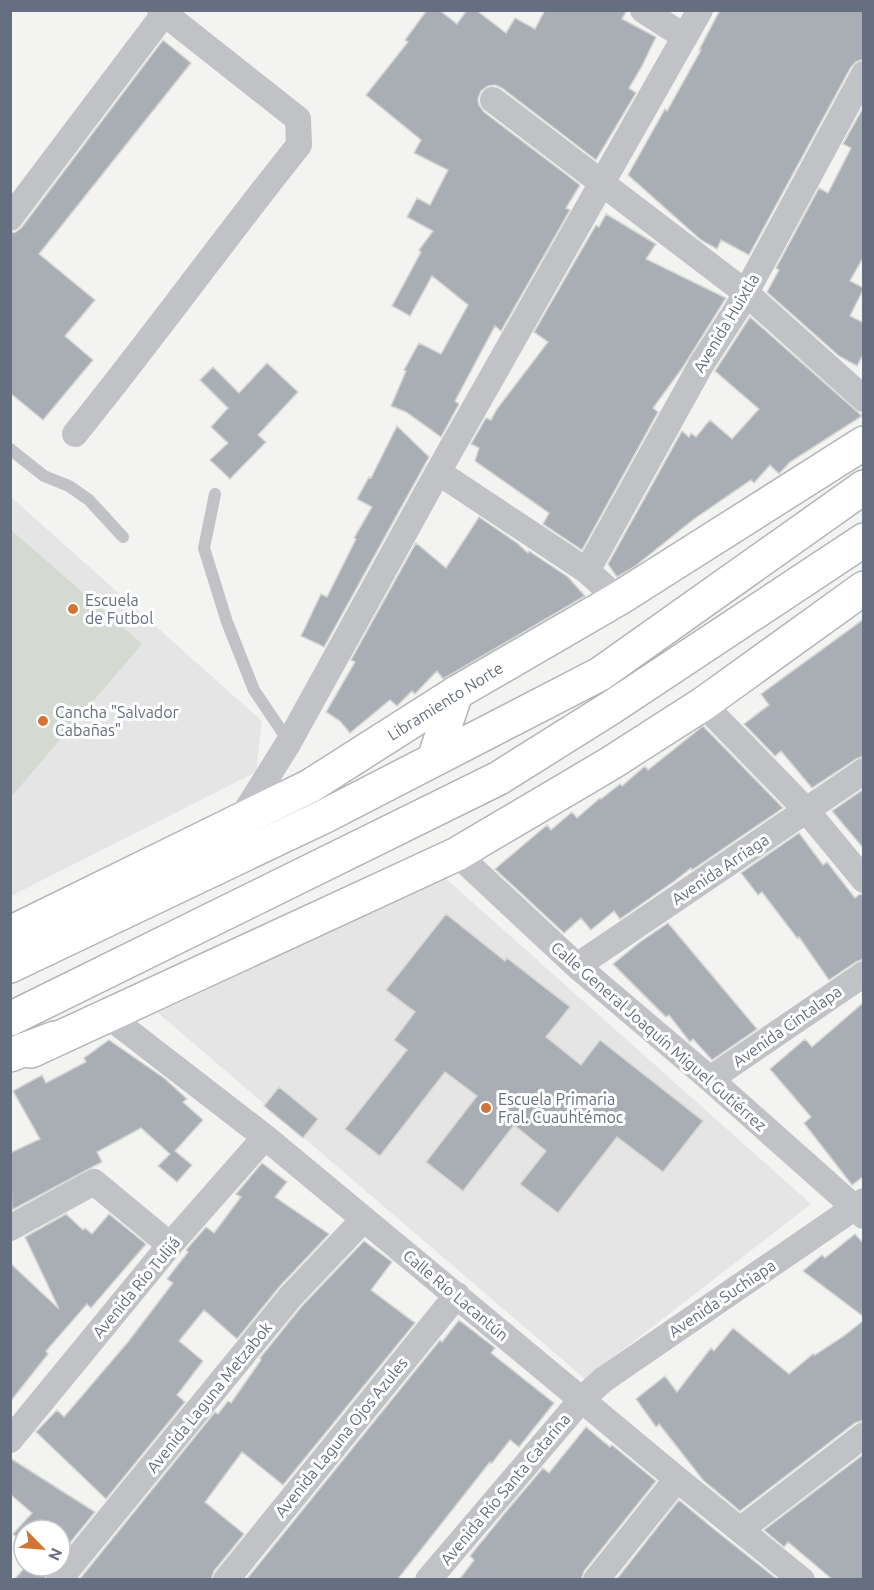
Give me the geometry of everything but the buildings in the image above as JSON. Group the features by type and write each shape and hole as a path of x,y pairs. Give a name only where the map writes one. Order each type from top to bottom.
{"main road":[{"name":"Libramiento Norte","path":"10,933 310,786 456,693 618,599 864,442"},
{"path":"10,966 326,816 600,674 864,488"},
{"path":"10,1019 499,778 612,707 864,540"},
{"path":"10,1055 107,1015 457,854 611,763 703,704 864,588"},
{"path":"434,759 456,693"},
{"path":"94,892 197,878"},
{"path":"10,1062 55,1038"}],"street":[{"path":"643,10 685,37"},
{"path":"241,819 289,742 438,472 700,10"},
{"path":"10,218 164,12 297,119 299,145 233,227 118,381 75,434"},
{"name":"Avenida Huixtla","path":"586,571 701,365 746,293 864,74"},
{"path":"494,100 746,293 864,399"},
{"path":"438,472 586,571 618,599"},
{"path":"703,704 807,811 864,880"},
{"name":"Avenida Arriaga","path":"577,966 864,771"},
{"name":"Calle General Joaquín Miguel Gutiérrez","path":"457,854 577,966 860,1208"},
{"name":"Avenida Cintalapa","path":"710,1079 864,974"},
{"name":"Calle Río Lacantún","path":"107,1015 265,1137 457,1295 740,1530 787,1575"},
{"name":"Avenida Río Tulijá","path":"10,1440 170,1245 265,1137"},
{"path":"10,1228 94,1182 170,1245"},
{"name":"Avenida Suchiapa","path":"582,1399 603,1380 860,1208"},
{"name":"Avenida Laguna Metzabok","path":"59,1580 291,1296 364,1219"},
{"name":"Avenida Laguna Ojos Azules","path":"226,1580 457,1295"},
{"name":"Avenida Río Santa Catarina","path":"428,1580 582,1399"},
{"path":"740,1530 864,1435"},
{"path":"596,1580 677,1479"}],"lane":[{"path":"10,448 44,476 69,486 88,500 123,537"},
{"path":"215,494 204,548 227,621 254,690 289,742"}],"shaded area":[{"name":"Escuela de Futbol","path":"11,497 262,721 256,772 11,896"},
{"name":"Cancha \"Salvador Cabañas\"","path":"11,530 142,644 11,797"},
{"name":"Escuela Primaria Fral. Cuauhtémoc","path":"444,877 811,1204 585,1379 158,1013"}],"place":[{"name":"Escuela de Futbol","path":"73,609"},
{"name":"Cancha \"Salvador Cabañas\"","path":"43,721"},
{"name":"Escuela Primaria Fral. Cuauhtémoc","path":"486,1108"}]}
